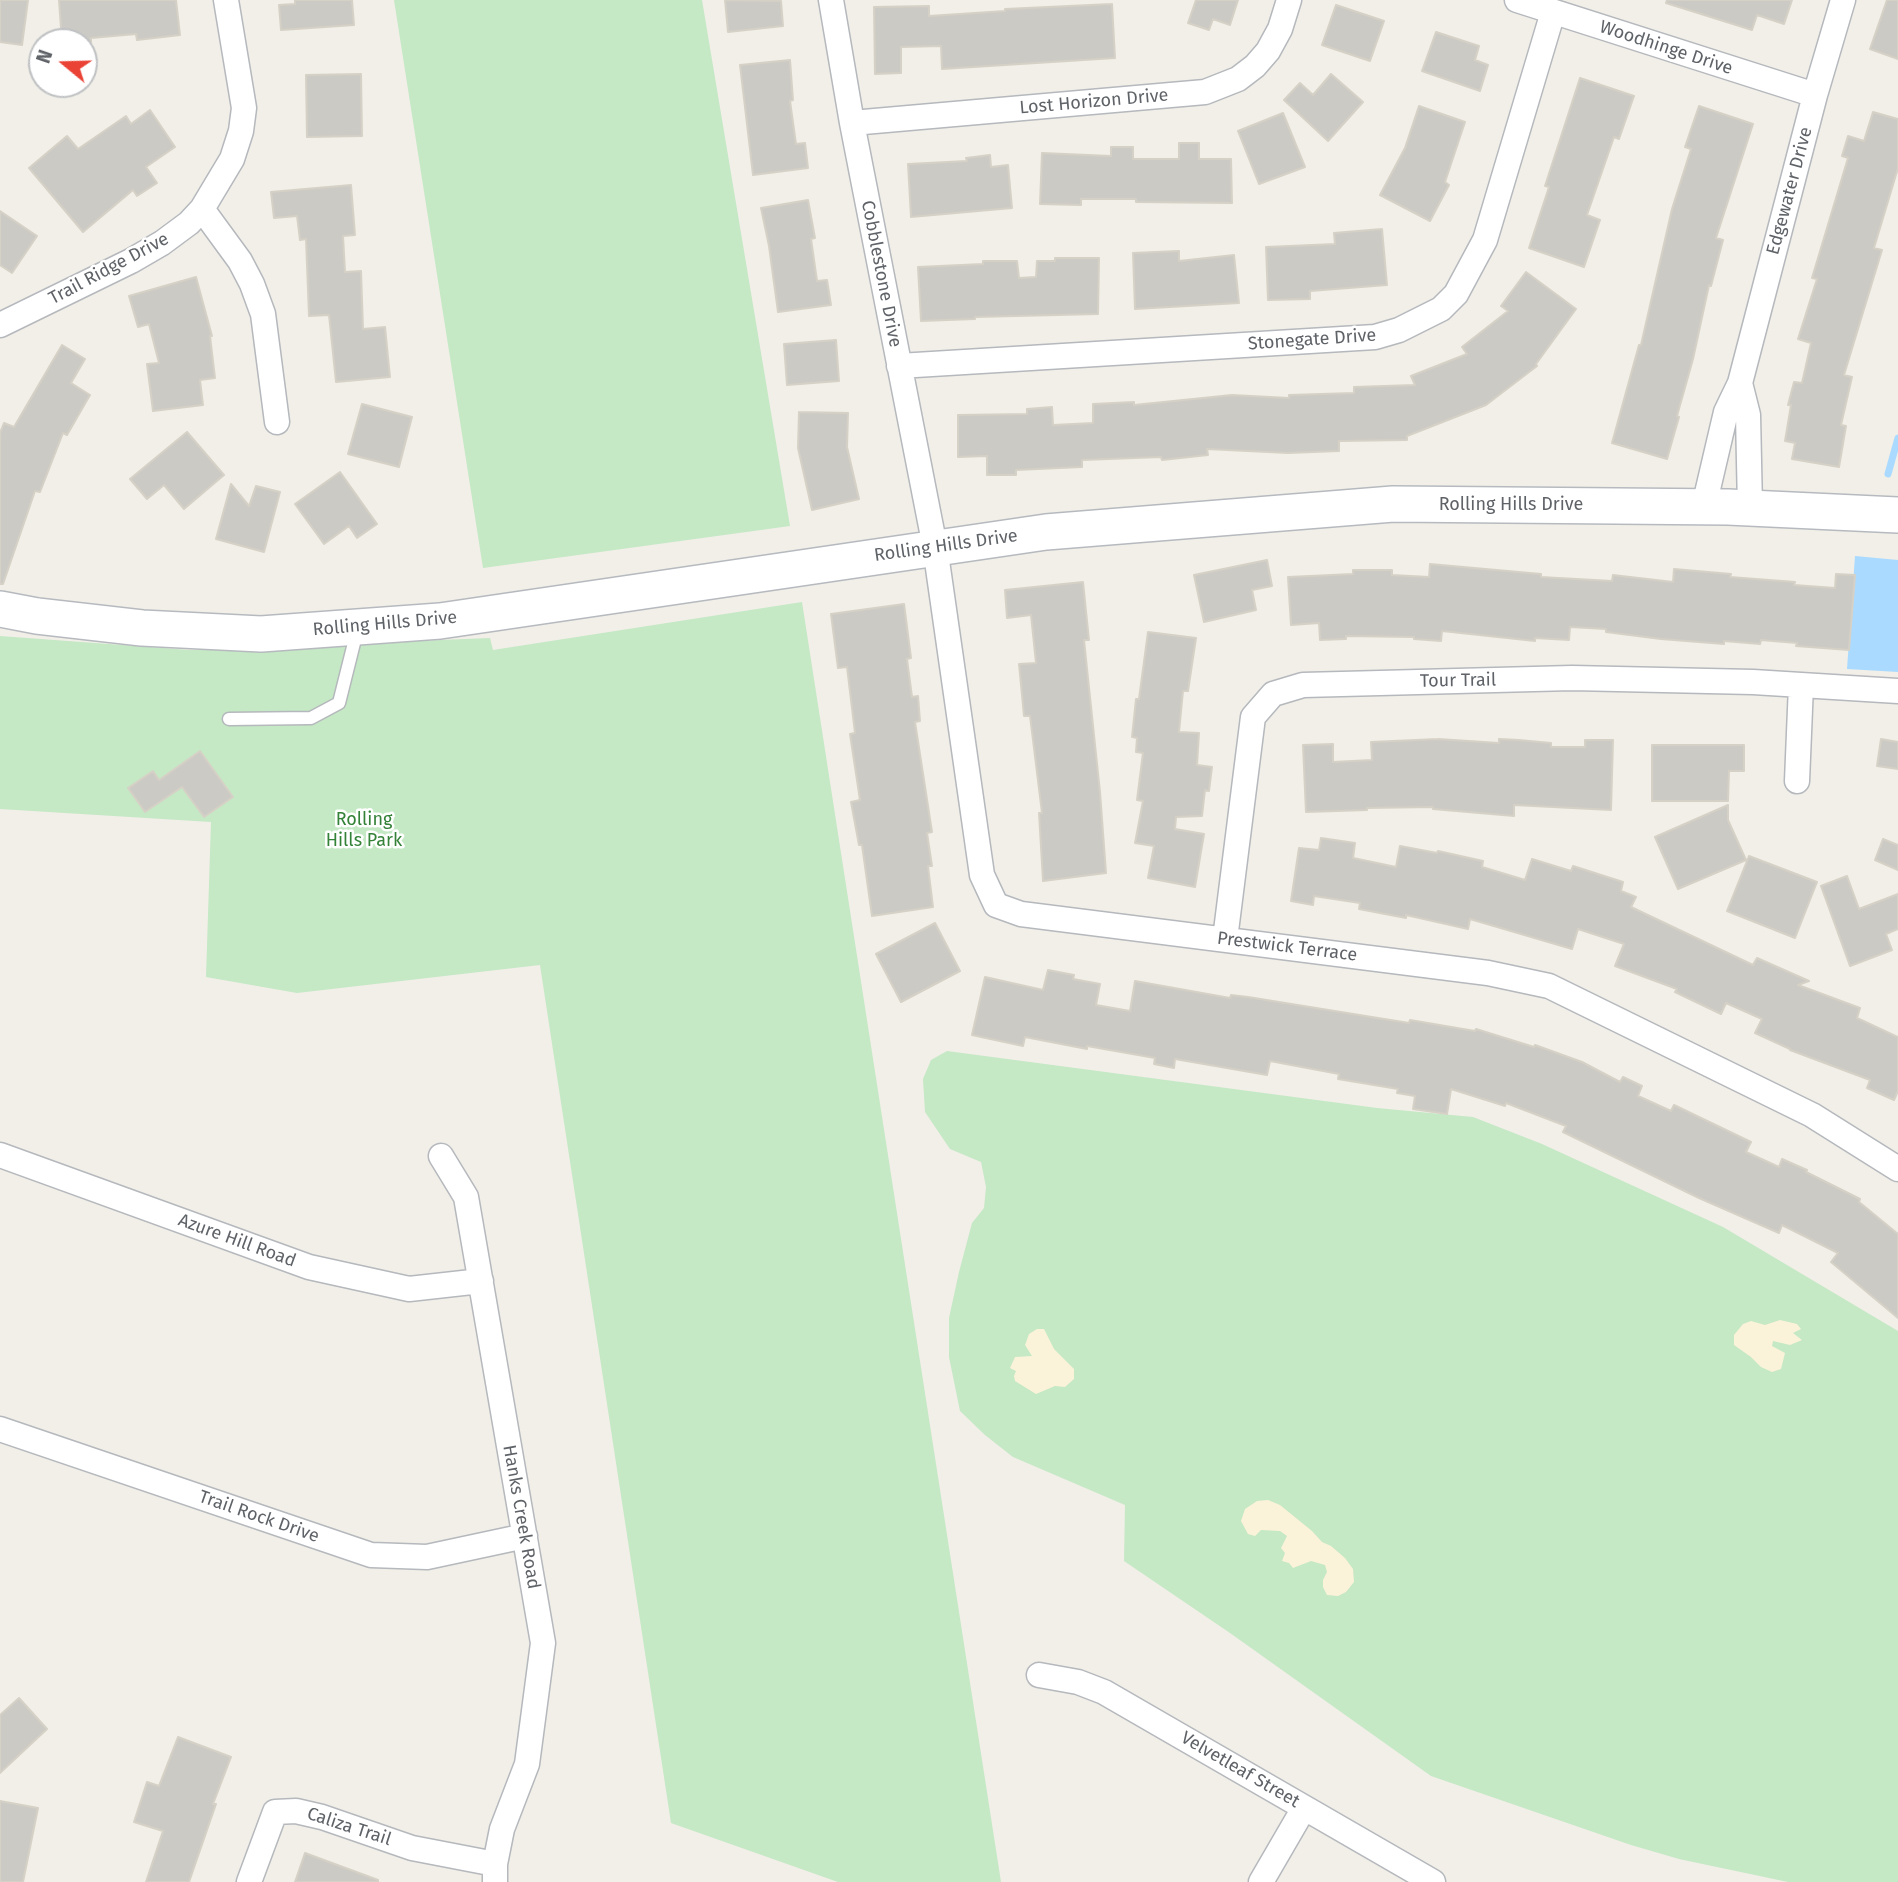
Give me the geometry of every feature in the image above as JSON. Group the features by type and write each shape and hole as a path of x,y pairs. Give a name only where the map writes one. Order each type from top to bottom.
{"street":[{"name":"Trail Ridge Drive","path":"0,324 141,255 189,223 202,209 232,159 242,131 244,108 226,0"},
{"name":"Cobblestone Drive","path":"831,0 934,547"},
{"name":"Lost Horizon Drive","path":"852,122 1205,92 1238,79 1255,66 1268,51 1280,29 1289,0"},
{"name":"Woodhinge Drive","path":"1517,0 1815,96"},
{"name":"Edgewater Drive","path":"1704,506 1726,412 1740,383 1815,96 1843,0"},
{"name":"Stonegate Drive","path":"899,366 1375,337 1399,330 1441,309 1456,293 1485,240 1553,12"},
{"path":"202,209 240,261 264,314 277,422"},
{"name":"Edgewater Drive","path":"1740,383 1748,415 1750,508"},
{"name":"Rolling Hills Drive","path":"0,609 37,616 182,630 261,634 440,621 502,613 1046,532 1392,505 1704,506 1898,515"},
{"name":"Prestwick Terrace","path":"934,547 982,875 996,905 1021,914 1488,973 1549,986 1812,1115 1898,1169"},
{"name":"Tour Trail","path":"1225,939 1253,717 1273,694 1303,685 1572,678 1801,685 1898,691"},
{"path":"1797,781 1801,685"},
{"name":"Azure Hill Road","path":"0,1155 309,1267 409,1289 481,1280"},
{"name":"Hanks Creek Road","path":"441,1156 466,1197 543,1643 527,1764 502,1829 495,1873"},
{"name":"Trail Rock Drive","path":"0,1429 371,1555 427,1557 525,1535"},
{"name":"Velvetleaf Street","path":"1039,1675 1078,1682 1104,1692 1433,1882"},
{"path":"1261,1882 1304,1808"},
{"name":"Caliza Trail","path":"249,1882 275,1812 296,1811 495,1873"}],"lane":[{"path":"229,719 311,719 339,703 357,628"}],"green space":[{"path":"394,0 702,0 790,526 483,568"},
{"name":"Rolling Hills Park","path":"802,602 1001,1882 838,1882 671,1823 540,965 297,993 206,977 211,822 0,809 0,636 190,650 490,638 493,650"},
{"path":"947,1051 1377,1108 1473,1117 1542,1144 1723,1227 1898,1331 1898,1882 1788,1882 1679,1859 1431,1776 1124,1561 1125,1505 1013,1457 960,1411 949,1357 949,1318 972,1223 984,1208 986,1187 981,1162 950,1149 925,1112 923,1079 931,1060"}],"sand":[{"path":"1780,1320 1797,1324 1801,1329 1793,1333 1802,1340 1790,1345 1773,1341 1772,1346 1785,1353 1781,1369 1772,1372 1761,1367 1734,1345 1734,1335 1743,1324 1751,1321 1765,1325"},
{"path":"1037,1329 1044,1329 1054,1349 1074,1369 1074,1379 1065,1387 1055,1386 1036,1394 1015,1381 1016,1371 1010,1368 1015,1357 1032,1356 1025,1345 1029,1334"},
{"path":"1268,1500 1280,1505 1322,1542 1345,1558 1353,1569 1354,1582 1346,1592 1338,1596 1327,1595 1323,1587 1327,1572 1325,1565 1311,1561 1293,1568 1282,1561 1285,1553 1281,1548 1287,1536 1280,1531 1261,1530 1255,1536 1248,1534 1241,1521 1245,1509 1257,1501"}],"water":[{"path":"1855,556 1898,560 1898,672 1847,669"}],"building":[{"path":"0,0 28,0 22,45 0,42"},
{"path":"59,0 176,0 180,35 137,40 136,34 98,37 98,28 61,28"},
{"path":"295,0 352,0 354,25 281,30 279,5 295,4"},
{"path":"725,0 781,1 783,26 728,32"},
{"path":"1196,0 1238,0 1230,25 1213,19 1209,30 1188,23"},
{"path":"1667,0 1792,0 1784,24 1757,15 1752,30 1666,3"},
{"path":"1887,0 1898,0 1898,59 1870,49"},
{"path":"1112,4 1115,58 942,69 941,46 901,47 901,73 875,74 874,7 929,6 929,16"},
{"path":"1336,5 1384,21 1370,61 1322,45"},
{"path":"1436,32 1479,46 1475,60 1488,65 1480,91 1422,71"},
{"path":"790,60 793,100 790,101 796,144 805,143 808,168 753,175 740,65"},
{"path":"361,74 362,136 307,137 306,75"},
{"path":"1331,74 1363,102 1328,141 1284,100 1300,83 1313,95"},
{"path":"1580,78 1634,96 1619,139 1614,137 1587,215 1600,220 1584,267 1529,248 1549,187 1545,186"},
{"path":"1419,106 1465,122 1445,182 1449,185 1430,221 1380,195 1405,148"},
{"path":"1699,106 1753,124 1716,238 1723,240 1711,286 1709,285 1667,459 1612,443 1641,345 1672,209 1691,149 1685,147"},
{"path":"150,110 175,147 146,167 157,183 137,196 133,190 83,232 29,168 67,136 78,149 126,116 131,124"},
{"path":"1873,112 1898,119 1898,168 1874,248 1882,250 1844,375 1852,377 1841,425 1846,426 1839,467 1792,459 1795,443 1785,441 1791,405 1788,405 1794,382 1802,383 1811,343 1798,339 1817,279 1812,278 1848,158 1842,156 1848,136 1864,141"},
{"path":"1283,113 1305,167 1259,184 1238,131"},
{"path":"1179,143 1199,143 1199,159 1231,159 1232,203 1081,199 1081,205 1040,204 1042,153 1111,156 1111,147 1133,147 1133,159 1179,159"},
{"path":"990,155 991,167 1008,165 1012,208 911,217 908,164 967,161 966,158"},
{"path":"351,185 355,235 343,236 345,272 361,271 363,329 385,327 390,377 336,382 329,315 309,316 306,239 300,240 297,216 274,218 271,192"},
{"path":"808,200 815,238 811,239 817,281 827,280 831,305 778,312 761,208"},
{"path":"0,211 37,236 12,273 0,265"},
{"path":"1382,229 1387,285 1310,291 1310,299 1268,300 1266,247 1335,244 1334,233"},
{"path":"1179,251 1179,261 1234,255 1239,303 1135,309 1133,253"},
{"path":"1055,258 1099,258 1098,314 921,321 918,267 1017,261 1019,278 1036,277 1037,261 1055,261"},
{"path":"1526,272 1576,309 1537,366 1486,405 1407,436 1407,440 1339,441 1339,451 1288,453 1207,449 1208,455 1162,460 1161,457 1082,460 1082,467 1016,470 1016,475 987,475 987,456 958,457 958,415 1027,414 1027,409 1052,407 1053,425 1093,423 1093,404 1134,402 1134,405 1232,395 1289,398 1289,395 1354,393 1354,387 1415,385 1411,376 1467,354 1462,347 1508,311 1501,306"},
{"path":"196,277 212,336 215,378 200,380 203,405 153,411 147,364 159,363 149,324 138,327 129,296"},
{"path":"836,340 839,381 787,385 784,344"},
{"path":"62,345 85,359 71,383 90,395 67,435 63,433 40,492 35,491 3,584 0,584 0,433 4,423 14,427"},
{"path":"362,404 412,417 399,467 348,454"},
{"path":"799,412 848,413 847,447 859,499 812,510 798,448"},
{"path":"187,432 224,475 184,509 164,485 147,499 130,479"},
{"path":"340,472 377,524 357,538 349,526 324,544 295,504"},
{"path":"231,484 249,506 256,486 280,492 264,552 216,539"},
{"path":"1267,560 1272,586 1252,590 1256,610 1204,622 1194,575"},
{"path":"1430,564 1541,574 1541,577 1612,581 1613,575 1673,582 1674,569 1835,588 1836,574 1855,575 1849,650 1761,640 1760,644 1724,641 1724,644 1661,639 1606,632 1606,629 1570,627 1569,640 1535,638 1535,641 1442,631 1441,641 1414,637 1346,636 1346,639 1320,640 1319,623 1291,625 1288,577 1353,574 1353,570 1392,570 1392,575 1429,577"},
{"path":"1083,582 1089,640 1084,640 1106,873 1043,881 1039,813 1042,813 1030,716 1024,716 1019,664 1036,663 1031,615 1007,618 1005,590"},
{"path":"904,604 911,658 907,659 912,697 918,696 920,721 915,722 932,832 927,833 932,866 928,866 933,907 872,916 862,845 859,845 851,802 860,800 850,734 855,733 847,667 838,668 831,614"},
{"path":"1148,632 1196,638 1188,691 1183,691 1179,732 1199,733 1197,765 1212,767 1209,791 1205,790 1202,816 1176,817 1175,829 1204,834 1195,887 1148,878 1154,846 1135,843 1143,801 1137,800 1143,753 1136,752 1137,738 1132,737"},
{"path":"1438,739 1499,743 1499,739 1519,740 1551,743 1551,747 1585,747 1585,740 1613,740 1611,810 1514,805 1514,816 1433,807 1306,812 1303,745 1333,744 1333,762 1372,760 1371,742"},
{"path":"1881,739 1898,742 1898,769 1877,766"},
{"path":"1652,745 1744,745 1744,771 1729,771 1728,801 1652,801"},
{"path":"200,751 233,797 204,817 182,787 145,812 128,788 153,771 159,780"},
{"path":"1728,805 1728,820 1746,860 1678,889 1655,837"},
{"path":"1321,838 1355,843 1353,858 1396,867 1400,846 1483,861 1482,867 1525,880 1532,859 1571,871 1573,866 1623,882 1621,891 1636,897 1631,907 1753,965 1757,958 1809,981 1798,985 1860,1008 1857,1018 1898,1037 1898,1091 1894,1100 1867,1088 1870,1080 1790,1050 1755,1033 1762,1019 1726,1003 1721,1014 1675,992 1677,989 1615,966 1624,944 1578,929 1572,949 1470,919 1468,929 1406,915 1406,918 1359,909 1360,903 1314,896 1313,905 1291,901 1299,848 1319,850"},
{"path":"1883,839 1898,845 1898,870 1875,860"},
{"path":"1749,856 1817,882 1795,938 1727,911"},
{"path":"1847,876 1859,909 1898,894 1898,929 1886,934 1892,950 1850,966 1821,886"},
{"path":"935,923 960,971 901,1002 876,954"},
{"path":"1048,970 1074,975 1073,979 1100,984 1096,1005 1130,1011 1135,981 1230,998 1231,995 1248,997 1409,1023 1410,1020 1475,1031 1476,1029 1534,1047 1535,1045 1582,1062 1620,1082 1623,1077 1642,1086 1638,1096 1671,1111 1674,1105 1751,1142 1746,1152 1779,1167 1782,1159 1860,1199 1859,1202 1898,1234 1898,1318 1831,1262 1838,1253 1782,1225 1779,1233 1699,1198 1563,1132 1566,1126 1506,1103 1505,1106 1451,1089 1447,1114 1413,1109 1415,1096 1397,1093 1398,1089 1338,1079 1339,1074 1270,1061 1267,1075 1175,1059 1174,1068 1154,1064 1155,1058 1087,1046 1087,1049 1025,1037 1023,1046 972,1035 985,977 1043,990"},
{"path":"19,1698 47,1729 0,1773 0,1715"},
{"path":"178,1737 231,1757 189,1882 146,1882 163,1831 134,1822 147,1782 159,1786"},
{"path":"0,1801 38,1808 23,1882 0,1882"},
{"path":"305,1853 378,1880 378,1882 295,1882"}],"waterway":[{"path":"1888,474 1898,438"}]}
